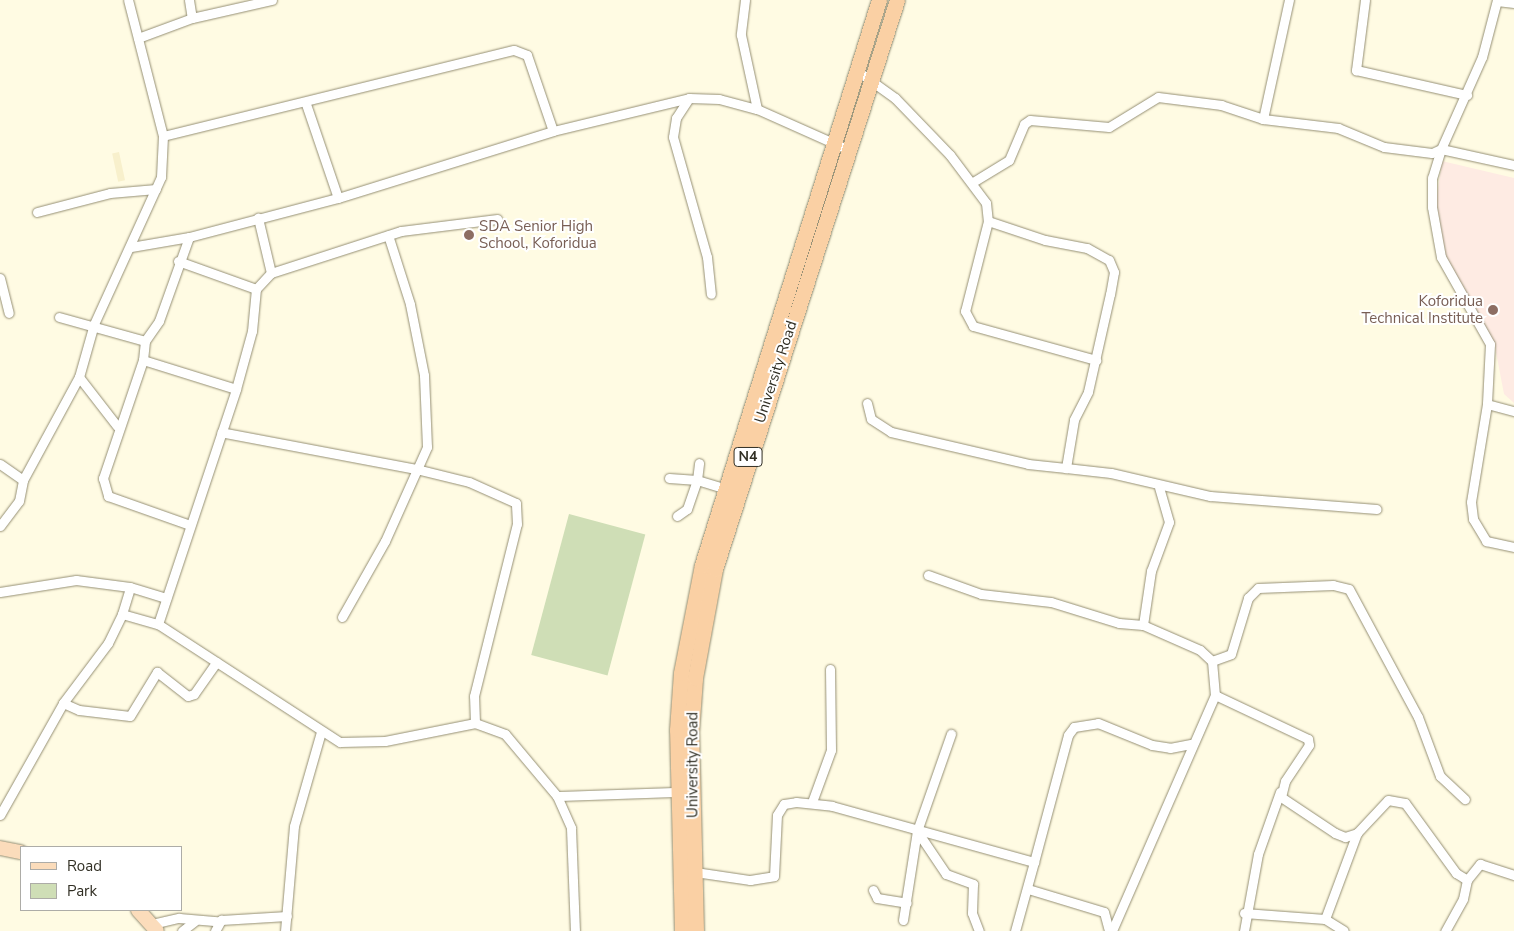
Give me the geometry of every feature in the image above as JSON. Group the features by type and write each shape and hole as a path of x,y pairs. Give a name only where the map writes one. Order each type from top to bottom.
{"highway":[{"name":"University Road","path":"689,931 694,872 691,790 694,687 715,570 841,146 856,70 879,0"},
{"name":"University Road","path":"689,931 677,792 682,673 702,566 723,488 841,146 872,80 897,0"}],"main road":[{"path":"0,848 20,852"},
{"path":"139,911 155,927"}],"street":[{"path":"0,526 19,501 23,480 79,377 94,324 156,189 163,136 128,0"},
{"path":"189,0 192,18"},
{"path":"138,38 192,18 272,0"},
{"path":"745,0 741,35 757,109"},
{"path":"1263,119 1289,0"},
{"path":"1365,0 1356,70 1467,95"},
{"path":"1514,3 1497,1 1467,95 1441,149 1432,178 1432,206 1441,257 1490,344 1487,404 1471,502 1473,519 1486,541 1514,547"},
{"path":"163,136 306,104 520,51 527,55 553,132"},
{"path":"856,70 895,98 973,182 986,203 988,220 965,311 973,326 1096,360"},
{"path":"973,182 1009,160 1024,124 1030,120 1109,127 1158,97 1221,104 1263,119 1338,128 1384,147 1432,153 1441,149 1514,165"},
{"path":"689,98 676,118 673,136 707,257 711,294"},
{"path":"131,247 188,237 338,198 553,132 689,98 719,99 757,109 841,146"},
{"path":"306,104 338,198"},
{"path":"37,212 110,193 156,189"},
{"path":"258,218 271,273"},
{"path":"158,624 236,389 252,331 256,289 271,273 388,235 497,219"},
{"path":"988,220 1045,240 1087,248 1109,260 1114,272 1096,360 1074,420 1066,468"},
{"path":"342,618 385,540 427,447 429,430 424,375 410,304 388,235"},
{"path":"188,237 178,261 159,321 144,341 143,360 117,426 103,478 108,496 190,525"},
{"path":"178,261 256,289"},
{"path":"0,278 9,313"},
{"path":"59,317 94,324 144,341"},
{"path":"143,360 236,389"},
{"path":"79,377 117,426"},
{"path":"866,403 871,419 891,432 1028,464 1111,473 1159,487 1225,498 1376,509"},
{"path":"1487,404 1514,410"},
{"path":"221,432 416,469 469,482 516,503 517,524 474,696 475,723"},
{"path":"0,464 23,480"},
{"path":"677,516 687,509 697,480 700,464"},
{"path":"669,478 697,480 723,488"},
{"path":"1143,625 1151,571 1169,522 1159,487"},
{"path":"928,575 981,594 1051,602 1119,623 1143,625 1200,650 1212,661 1215,695 1111,930"},
{"path":"0,592 76,580 130,587 166,598"},
{"path":"1212,661 1232,654 1248,598 1258,588 1333,585 1350,589 1418,717 1440,776 1465,799"},
{"path":"0,815 63,703 108,642 122,614 130,587"},
{"path":"122,614 158,624 321,732 356,744 475,723 505,734 557,796 572,828 575,931"},
{"path":"63,703 79,710 130,716 157,672 188,696 194,694 216,662"},
{"path":"812,802 831,750 830,669"},
{"path":"1215,695 1308,739 1309,745 1280,791 1258,854 1244,913 1244,931"},
{"path":"1015,931 1068,735 1074,727 1098,723 1152,745 1170,748 1192,744"},
{"path":"285,931 294,826 321,732"},
{"path":"903,920 917,831 951,734"},
{"path":"1280,791 1289,804 1335,834 1345,837 1357,833"},
{"path":"557,796 677,792"},
{"path":"1325,919 1357,833 1388,800 1405,803 1456,873 1467,880"},
{"path":"694,872 750,880 774,876 777,814 784,804 812,802 917,831 942,834 1034,862"},
{"path":"917,831 946,874 973,884 972,913 979,931"},
{"path":"1444,931 1463,899 1467,880 1480,864 1514,875"},
{"path":"1028,888 1104,912 1111,930"},
{"path":"873,890 878,898 907,903"},
{"path":"1244,913 1325,919 1344,931"},
{"path":"155,927 179,918 217,921 287,916"},
{"path":"182,931 195,920"},
{"path":"193,931 195,920"},
{"path":"216,931 217,921"}],"shaded area":[{"path":"119,152 125,180 118,182 112,153"},
{"name":"Koforidua Technical Institute","path":"1442,161 1514,178 1514,403 1504,394 1495,347 1450,273 1443,251 1436,203"}],"green space":[{"path":"569,514 645,534 608,675 531,655"}],"place":[{"name":"SDA Senior High School, Koforidua","path":"469,235"},
{"name":"Koforidua Technical Institute","path":"1493,310"}]}
